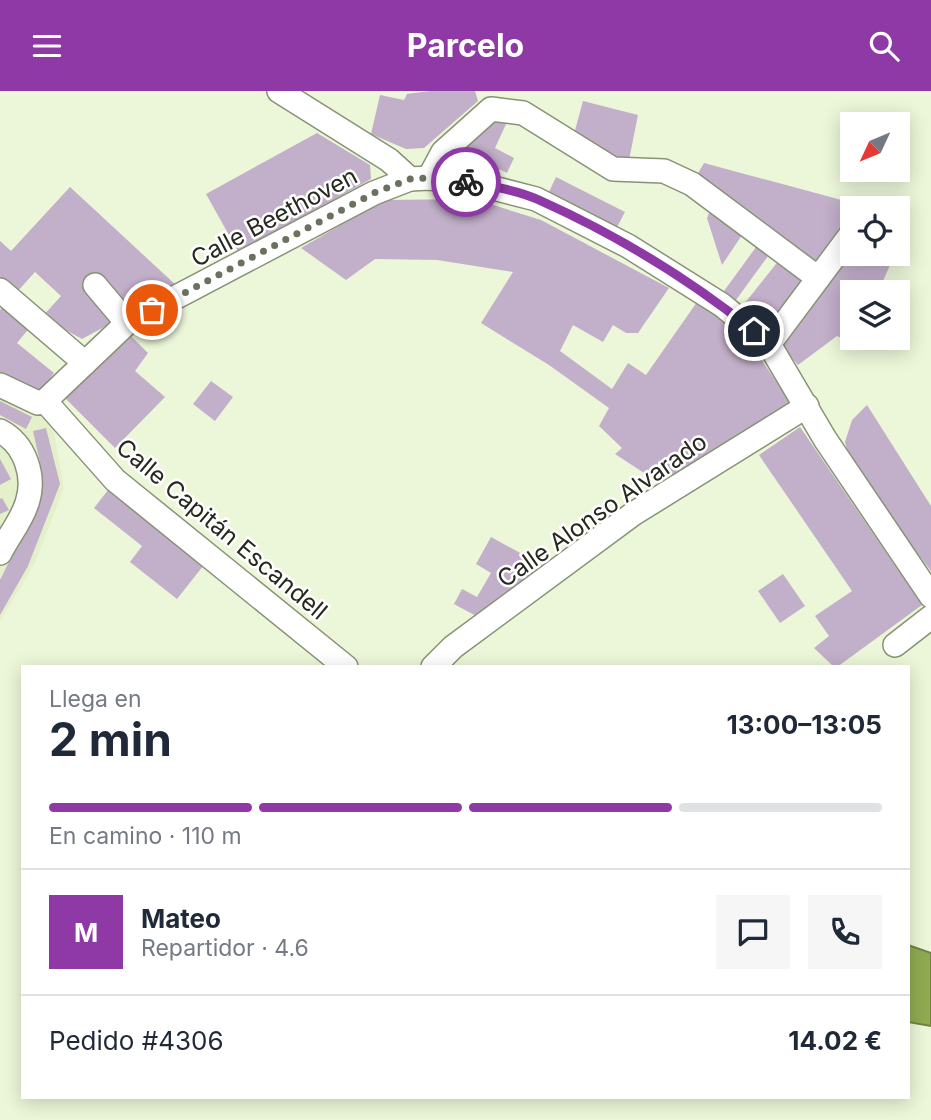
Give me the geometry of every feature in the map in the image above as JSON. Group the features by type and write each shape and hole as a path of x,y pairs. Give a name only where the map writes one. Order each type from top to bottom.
{"street":[{"path":"279,91 420,179 474,183 536,199 628,246 722,305 769,344 825,439 931,596"},
{"path":"420,179 443,152 491,109 523,113 613,169 664,171 692,184 818,278"},
{"name":"Calle Beethoven","path":"45,401 127,323 374,193 420,179"},
{"path":"769,344 840,249"},
{"path":"95,285 127,323"},
{"path":"0,290 85,363"},
{"path":"0,385 38,403 45,401"},
{"name":"Calle Capitán Escandell","path":"45,401 115,480 344,665"},
{"name":"Calle Alonso Alvarado","path":"435,665 453,647 634,514 807,406"},
{"path":"0,431 25,454 29,472 27,503 0,552"},
{"path":"895,645 931,617"}],"shaded area":[{"path":"0,393 41,415 53,428 64,488 35,563 0,621"},
{"path":"910,946 931,953 931,1026 910,1022"}],"building":[{"path":"475,91 478,101 424,148 406,149 371,134 380,95 404,100 407,94"},
{"path":"583,101 638,115 629,160 596,151 574,134"},
{"path":"494,117 507,122 495,148 514,158 507,173 462,151 470,136"},
{"path":"317,133 370,165 371,179 239,253 206,194"},
{"path":"704,163 840,200 840,232 817,264 697,175"},
{"path":"556,177 625,212 617,227 549,192"},
{"path":"70,187 178,287 82,339 42,317 61,296 35,272 16,293 0,278 0,241 11,251"},
{"path":"474,199 541,220 669,288 638,333 626,333 613,325 603,342 573,325 560,351 612,389 628,363 646,375 697,302 744,334 790,402 664,486 615,454 622,448 599,426 609,408 549,365 481,323 513,272 437,260 375,259 346,280 301,248 384,200"},
{"path":"711,209 744,232 722,265 707,218"},
{"path":"759,243 771,252 736,300 724,291"},
{"path":"780,259 807,280 768,329 741,308"},
{"path":"842,266 890,266 883,280 840,280 840,337 837,336 798,365 781,345"},
{"path":"4,305 31,326 17,343 54,373 39,393 0,373 0,310"},
{"path":"128,333 148,353 135,371 165,397 115,448 64,397"},
{"path":"211,381 233,397 215,421 193,404"},
{"path":"0,401 32,417 26,429 0,415"},
{"path":"867,405 931,506 931,571 852,467 845,442 852,420"},
{"path":"800,427 922,605 840,665 832,665 814,648 829,636 815,616 852,591 759,455"},
{"path":"46,428 60,484 28,566 0,615 0,580 36,508 42,471 33,431"},
{"path":"0,459 11,479 0,485"},
{"path":"112,485 207,561 177,599 130,562 142,546 94,508"},
{"path":"2,498 9,510 0,514 0,499"},
{"path":"491,537 544,566 478,617 454,604 462,589 477,597 491,573 476,564"},
{"path":"783,574 805,606 780,623 758,591"}],"way so far":[{"path":"152,310 374,193 410,179 466,182"}],"route":[{"path":"466,182 536,199 628,246 722,305 754,331"}]}
